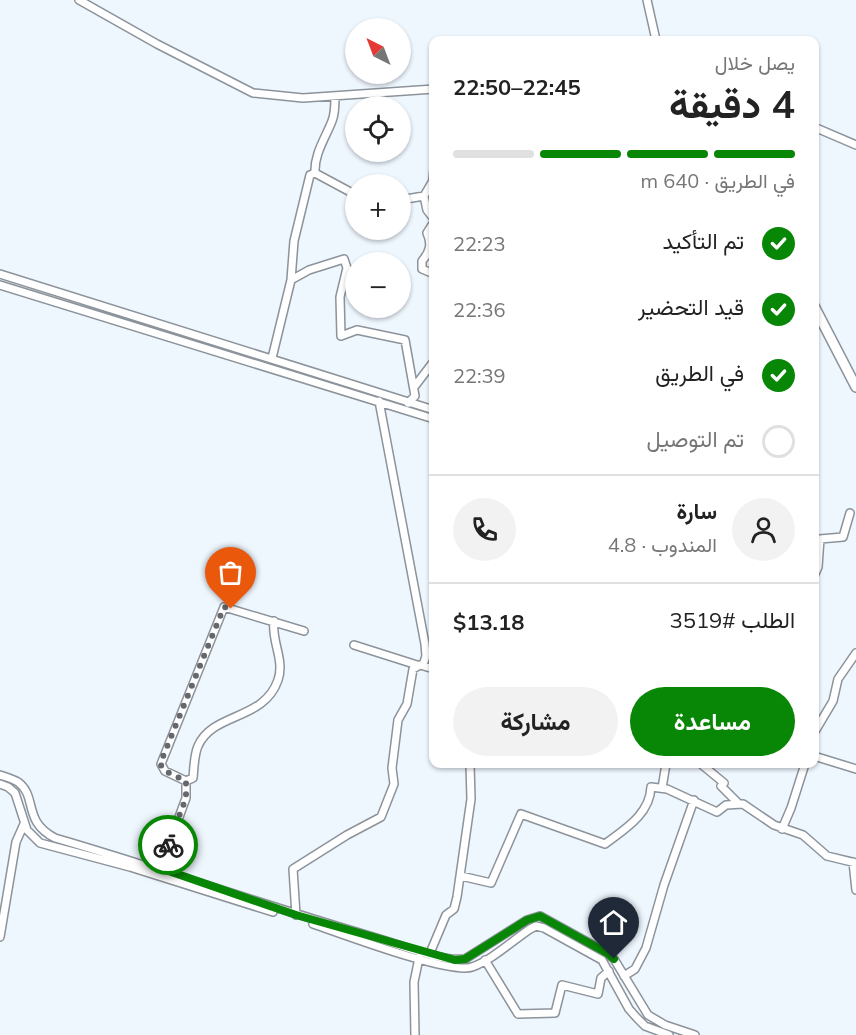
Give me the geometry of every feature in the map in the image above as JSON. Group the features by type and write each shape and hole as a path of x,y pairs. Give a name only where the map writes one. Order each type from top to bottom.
{"street":[{"path":"79,0 157,44 253,93 303,98 429,89"},
{"path":"647,0 655,36"},
{"path":"315,173 314,163 333,118 335,97"},
{"path":"819,129 856,145"},
{"path":"315,173 345,189"},
{"path":"272,358 291,280 294,241 310,175 315,173"},
{"path":"429,187 424,196 429,213"},
{"path":"411,198 424,196"},
{"path":"429,249 422,261 423,268 429,271"},
{"path":"291,280 309,270 344,259 347,268 340,297 341,336 357,330 388,334 405,340 415,386 415,396 408,403"},
{"path":"0,274 429,409"},
{"path":"0,285 429,416"},
{"path":"819,316 856,387"},
{"path":"415,386 429,368"},
{"path":"296,915 293,869 347,835 381,817 394,784 392,768 398,720 407,705 412,672 426,656 379,401"},
{"path":"819,553 820,539 843,537 850,513"},
{"path":"274,621 273,630 280,671 270,696 255,709 212,728 198,745 193,778 186,781 165,771 160,764 224,607 274,621 304,631"},
{"path":"354,645 429,668"},
{"path":"819,725 833,701 838,679 856,652"},
{"path":"819,758 856,769"},
{"path":"430,954 446,915 454,909 461,876 471,799 470,768"},
{"path":"662,788 665,768"},
{"path":"705,768 723,783 721,786 738,803 782,829 803,836 827,856 854,862 856,890"},
{"path":"782,829 804,768"},
{"path":"0,775 17,781 24,788 34,820 46,833 160,868 296,915 430,954 455,960 465,959 527,920 540,916 614,959 648,1015 695,1035"},
{"path":"160,868 186,798 186,781"},
{"path":"0,784 15,793 24,824 40,843 130,867 419,958 463,969 472,967 536,926 544,928 602,960 637,1018 645,1026 669,1035"},
{"path":"461,876 491,883 521,814 605,844 642,814 651,799 651,787 662,788 694,800 717,812 726,805 738,803"},
{"path":"624,976 635,969 646,948 661,895 694,800"},
{"path":"0,937 16,842 24,824"},
{"path":"415,1035 414,982 419,958"},
{"path":"485,960 518,1014 555,1013 562,985 598,994 601,978 609,971"}],"way so far":[{"path":"168,845 186,798 186,781 165,771 160,764 224,607 231,609"}],"route":[{"path":"168,845 160,868 296,915 427,953 455,960 465,959 527,920 540,916 551,920 614,959"}]}
